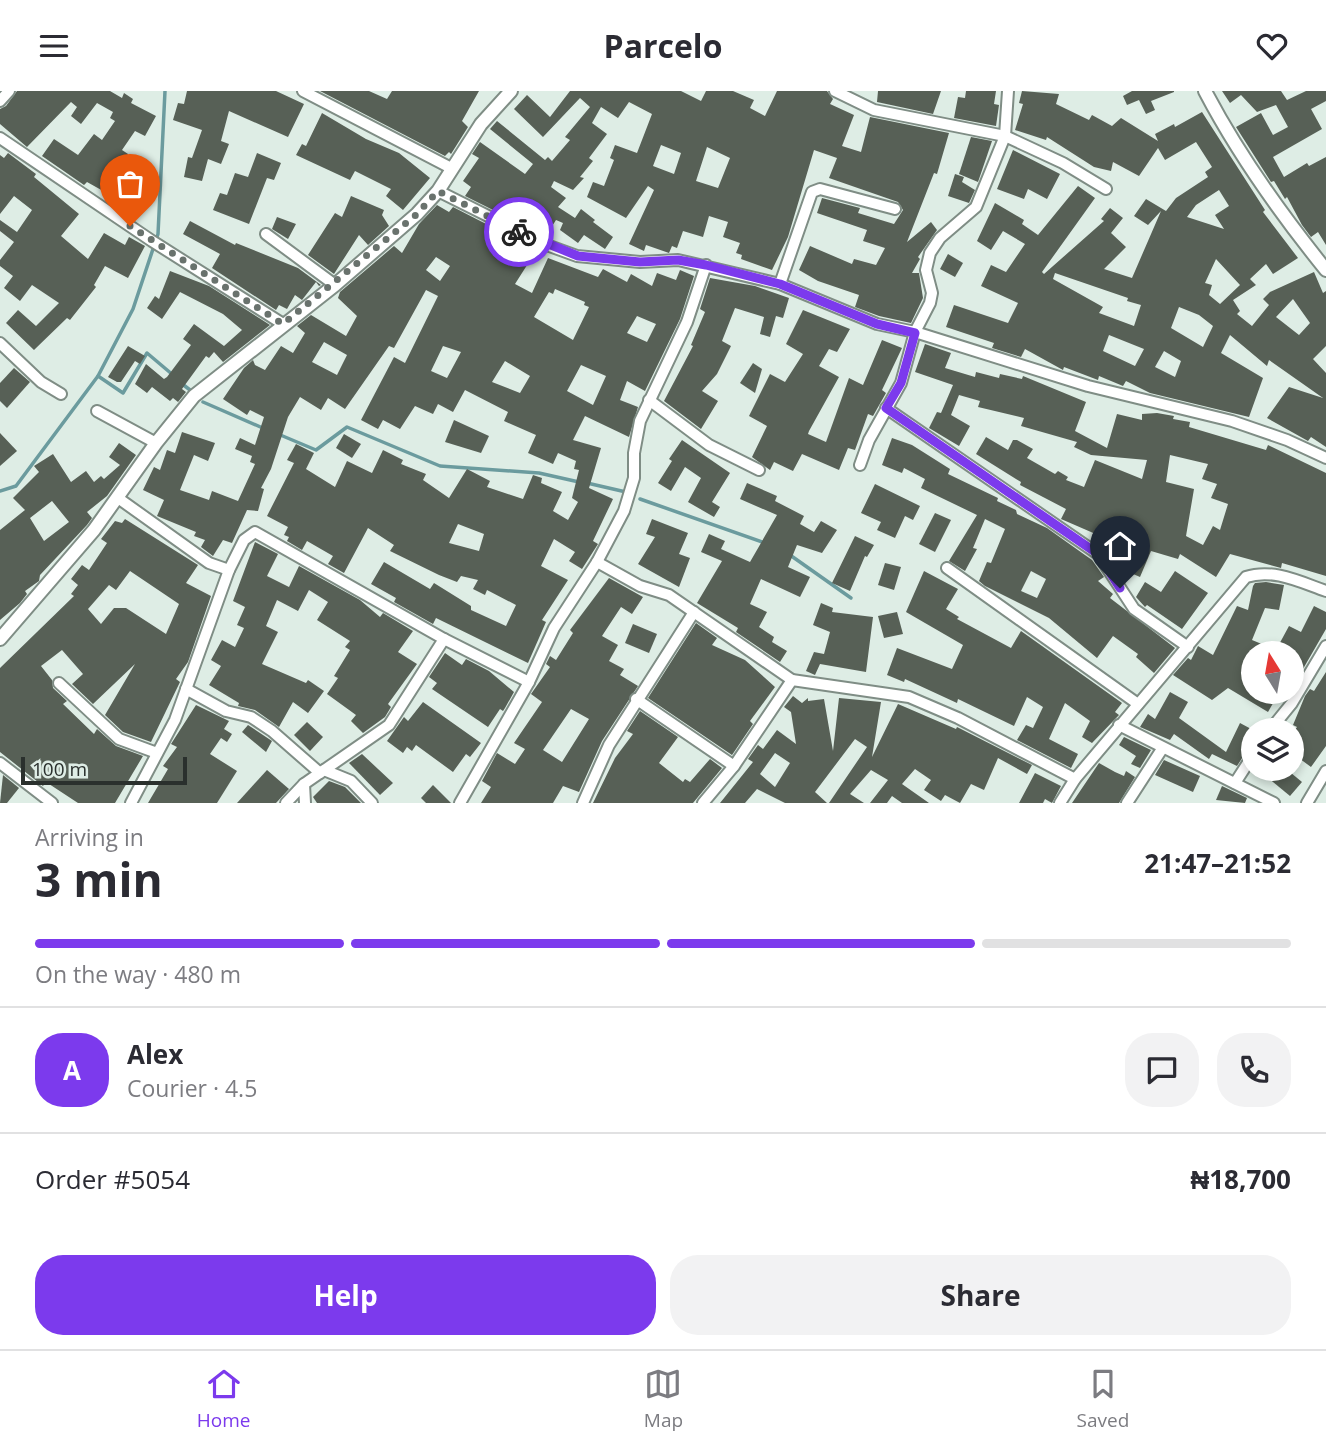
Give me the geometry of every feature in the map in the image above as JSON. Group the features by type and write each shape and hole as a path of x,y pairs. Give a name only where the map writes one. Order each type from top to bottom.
{"street":[{"path":"0,101 9,91"},
{"path":"303,91 451,168"},
{"path":"0,639 94,530 156,443 194,396 335,285 417,214 438,191 481,124 511,91"},
{"path":"835,91 874,110 1004,136 1063,163 1106,189"},
{"path":"860,465 869,440 901,383 915,333 932,293 926,270 929,253 940,238 976,207 1004,136 1009,91"},
{"path":"1205,91 1228,136 1274,206 1326,270"},
{"path":"0,138 155,243 283,324"},
{"path":"780,284 811,192 820,190 895,209"},
{"path":"438,191 544,244 578,256 640,262 678,260 780,284 877,324 1088,386 1232,421 1287,440 1326,459"},
{"path":"266,234 335,285"},
{"path":"460,803 529,682 554,628 597,562 629,495 640,421 687,323 706,265"},
{"path":"0,343 41,382 61,394"},
{"path":"649,400 692,435 759,471"},
{"path":"886,408 1098,554 1134,610 1188,647"},
{"path":"97,411 156,443"},
{"path":"118,498 209,563 229,570"},
{"path":"131,803 186,689 229,570 244,540 255,532 263,534 444,639 529,682"},
{"path":"597,562 640,586 669,595 792,680 909,697 958,718 1075,779"},
{"path":"947,568 1138,704"},
{"path":"1060,803 1075,779 1119,725 1246,577 1257,573 1275,574 1326,590"},
{"path":"583,803 609,745 694,612"},
{"path":"286,803 322,771 389,725 444,639"},
{"path":"1280,718 1292,703 1326,646"},
{"path":"703,803 734,766 792,680"},
{"path":"59,683 118,739 157,753"},
{"path":"186,689 226,711 251,717 322,771 356,784 372,803"},
{"path":"636,699 734,766"},
{"path":"1119,725 1162,749 1235,783 1260,800 1274,803"},
{"path":"1127,803 1162,749"},
{"path":"341,758 343,777"},
{"path":"0,763 52,803"},
{"path":"1307,803 1326,771"},
{"path":"1235,783 1241,774"},
{"path":"304,785 305,803"}],"building":[{"path":"17,91 110,91 122,98 124,93 133,99 131,103 156,116 145,136 135,131 122,150 128,154 122,171 149,185 139,211 87,182 84,185 42,156 54,139 78,155 94,134 102,140 115,121 110,118 113,112 97,103 81,124 71,116 77,107 71,102 27,147 0,124 0,109 6,106"},
{"path":"187,91 276,91 304,104 288,137 229,111 221,141 229,144 221,164 208,159 202,181 184,177 188,157 192,158 202,130 173,120 178,103 184,104"},
{"path":"320,91 369,91 387,99 392,91 479,91 462,121 468,127 451,154 449,152 445,156"},
{"path":"570,91 681,91 701,101 706,91 733,91 754,100 750,108 765,116 777,91 827,91 833,99 830,104 854,115 842,146 861,152 870,117 949,133 937,174 934,173 907,242 931,222 937,230 918,257 920,259 912,273 919,273 923,298 911,323 855,307 859,295 818,281 799,270 810,246 852,264 854,259 876,265 885,248 863,241 867,230 817,213 822,198 860,208 858,213 894,224 903,210 898,202 829,178 837,158 814,150 788,237 772,270 741,259 742,255 736,253 740,243 723,237 728,222 709,216 703,237 683,231 677,248 672,246 669,253 646,245 644,251 629,244 654,190 648,186 626,218 587,197 593,182 604,186 614,160 610,158 615,145 637,153 652,114 629,102 618,118 601,107 592,123 607,134 589,158 593,161 580,177 584,178 573,190 554,181 551,187 566,198 558,207 575,218 581,209 613,237 605,249 584,235 578,243 560,230 563,223 556,220 549,231 527,217 523,222 507,210 499,213 465,196 471,187 463,181 479,158 472,154 480,142 525,174 533,164 490,129 497,121 545,160 548,157 552,161 570,140 565,137 590,107 580,98 543,137 514,109 527,95 550,117","holes":["661,145 681,153 674,174 653,166","707,147 730,158 718,188 696,181"]},
{"path":"878,91 941,91 933,114 877,102"},
{"path":"966,91 996,91 994,104 999,105 996,126 954,118 958,97 965,98"},
{"path":"1022,91 1059,94 1056,104 1089,120 1092,115 1112,126 1121,118 1158,141 1155,134 1174,124 1175,127 1202,112 1265,210 1263,212 1298,258 1273,274 1266,264 1250,279 1256,285 1233,300 1240,311 1237,314 1252,326 1269,305 1263,299 1270,292 1314,272 1323,293 1326,291 1326,346 1313,359 1326,373 1326,447 1311,437 1308,441 1267,418 1289,387 1323,398 1269,360 1267,366 1230,335 1221,353 1263,378 1249,417 1150,393 1126,381 1123,386 1099,376 1098,380 1064,367 1063,370 1025,349 1021,357 992,348 994,343 946,327 954,305 1008,323 1018,303 981,286 991,265 1006,272 1025,244 1003,231 991,250 977,241 995,203 1024,220 1022,224 1038,235 1078,186 1095,198 1042,272 1044,274 1104,221 1101,219 1110,208 1123,218 1111,233 1126,247 1104,269 1132,278 1161,211 1148,225 1134,216 1146,199 1166,211 1176,198 1208,177 1205,172 1212,167 1196,142 1165,160 1158,148 1139,176 1113,162 1111,171 1094,167 1047,137 1046,140 1015,130 1023,104 1019,103","holes":["1219,190 1229,206 1215,215 1224,229 1187,217 1196,205","1216,259 1240,285 1220,304 1209,295 1212,285 1205,283","1055,273 1141,305 1134,326 1099,313 1103,307 1053,279","1293,299 1310,323 1299,335 1276,317","1179,307 1199,315 1213,326 1203,347 1171,328","1109,335 1144,349 1135,366 1103,351","1164,351 1181,361 1175,377 1155,367"]},
{"path":"1132,91 1174,92 1151,101 1155,110 1146,114 1139,100 1127,105 1123,96"},
{"path":"1222,91 1281,91 1287,100 1306,91 1326,91 1326,101 1311,109 1322,129 1273,157 1284,177 1307,163 1309,166 1326,157 1326,245 1318,232 1311,237 1287,197 1285,199 1274,181 1271,182 1236,127 1261,113 1273,135 1288,127 1276,105 1257,112 1241,95 1230,103"},
{"path":"322,113 366,139 399,153 430,178 403,210 386,196 391,189 355,171 350,180 296,155 302,144 306,146"},
{"path":"971,137 992,141 978,182 959,174"},
{"path":"1013,150 1060,174 1047,199 1028,189 1024,199 997,189"},
{"path":"8,153 36,174 34,177 79,214 61,236 88,259 104,233 125,245 129,237 145,246 128,278 105,266 94,285 96,287 70,320 67,318 34,350 6,323 18,310 36,326 59,303 32,285 20,301 4,288 13,276 0,266 0,260 14,242 0,231 0,220 17,232 32,210 14,196 0,214 0,155 4,158"},
{"path":"257,153 281,163 274,180 267,178 249,224 213,210 220,193 227,195 235,173 248,177"},
{"path":"955,174 964,177 962,182 975,190 969,203 948,196"},
{"path":"351,196 384,210 382,215 389,226 368,245 359,235 334,274 308,255 335,213 342,217"},
{"path":"437,205 449,212 453,207 490,226 494,231 490,237 509,253 520,241 536,251 515,284 532,293 548,258 598,277 603,269 627,282 631,274 652,286 657,273 676,280 680,270 694,276 680,319 645,391 627,381 620,400 638,407 629,437 585,416 573,440 601,448 589,488 613,499 593,541 598,544 582,569 569,561 575,552 554,539 541,566 568,580 542,620 546,622 528,663 436,618 433,624 394,602 396,598 371,584 384,562 430,589 434,583 471,606 471,610 506,626 516,605 487,590 485,595 473,589 478,580 461,576 457,582 439,575 390,551 394,545 368,528 344,573 328,564 333,556 307,541 302,550 287,541 289,537 284,535 288,527 267,516 294,463 287,460 296,444 314,453 306,469 335,487 347,461 372,473 383,450 403,460 401,464 426,474 423,480 449,498 467,469 490,481 487,487 523,499 533,475 542,478 541,483 562,492 553,511 568,520 578,502 572,498 579,470 574,469 576,461 558,453 553,464 528,453 536,435 504,421 508,412 465,390 453,412 438,404 433,414 415,406 400,429 383,420 378,429 361,420 394,357 405,363 438,296 426,290 394,348 389,346 345,409 328,398 321,410 300,397 288,417 271,469 261,488 264,489 258,511 247,510 232,543 223,540 213,556 201,547 205,540 194,536 196,532 157,516 164,500 143,490 154,467 160,470 167,450 175,453 182,432 215,443 208,461 194,455 180,490 209,500 212,491 238,501 255,464 250,462 252,456 235,449 240,438 255,445 264,417 250,410 247,415 223,399 244,368 253,360 255,365 265,370 281,346 293,353 305,333 297,326 311,315 346,336 357,316 338,298 340,292 394,246 402,253 419,224","holes":["436,257 450,266 440,281 426,270","555,289 585,302 584,305 589,307 573,340 534,317 549,292 553,294","637,316 656,324 647,342 627,333","324,342 347,355 337,375 312,362","443,346 461,352 447,378 431,371","505,361 530,376 520,393 492,382","581,365 606,376 593,405 567,391","458,524 484,534 479,551 449,543"]},
{"path":"277,217 296,224 288,239 272,229"},
{"path":"190,221 235,245 236,243 298,268 321,285 316,282 302,300 295,295 287,309 279,305 276,310 212,268 220,254 183,234"},
{"path":"948,254 963,263 955,277 940,269"},
{"path":"170,271 209,286 270,325 223,362 214,352 209,358 206,356 182,389 186,392 178,402 173,398 170,401 152,387 147,393 135,384 146,364 164,379 167,377 191,345 183,339 194,324 224,346 242,330 223,314 180,292 162,319 147,308 155,296 159,299"},
{"path":"710,278 755,286 789,298 783,318 776,316 770,337 760,334 764,317 735,308 722,341 731,346 717,374 702,391 718,401 701,429 664,401 693,346 691,345 705,312 700,309"},
{"path":"803,310 850,329 837,352 829,349 819,366 839,377 808,434 826,442 849,378 863,385 882,340 902,348 882,390 886,393 873,416 868,414 855,450 848,448 839,470 802,454 793,471 774,462 770,470 752,457 767,426 749,416 770,374 785,382 803,354 786,344"},
{"path":"925,344 951,353 945,368 975,377 976,372 999,378 1000,374 1022,379 1023,376 1086,402 1075,431 1107,448 1117,414 1142,420 1142,414 1157,413 1190,422 1189,427 1266,450 1268,445 1326,473 1326,576 1282,563 1281,568 1230,554 1216,577 1180,554 1178,559 1151,551 1140,577 1115,566 1120,552 1112,549 1114,542 1061,519 1066,509 1020,485 1021,482 976,454 986,437 1008,450 1013,440 1017,440 1033,449 1027,458 1055,474 1058,471 1068,477 1066,480 1084,487 1095,460 1142,479 1147,460 1091,455 1074,447 1077,442 1021,426 1024,418 978,407 980,401 959,395 951,415 970,426 959,446 929,428 937,412 941,413 953,385 915,372","holes":["1170,455 1208,464 1202,479 1217,484 1211,498 1228,504 1220,530 1213,526 1203,545 1186,536 1194,489 1166,482"]},
{"path":"128,346 145,356 140,364 135,361 121,382 117,382 108,377"},
{"path":"753,363 762,369 755,393 740,383"},
{"path":"14,368 30,382 7,408 0,401 0,383"},
{"path":"454,420 489,436 481,453 445,442"},
{"path":"0,433 17,451 0,466"},
{"path":"344,434 361,444 352,458 336,448"},
{"path":"892,438 912,445 950,469 948,474 998,498 997,501 1016,510 1017,514 1047,528 1092,560 1104,577 1098,581 1113,594 1110,598 1175,648 1154,673 1136,657 1138,654 1113,636 1097,658 1049,618 979,581 987,562 991,563 1005,529 985,519 973,548 977,549 965,571 949,561 977,515 921,488 925,479 904,468 902,473 882,465","holes":["1031,571 1046,579 1037,598 1021,591"]},
{"path":"682,440 730,473 712,502 720,507 714,517 688,502 701,478 685,467 671,491 658,483"},
{"path":"119,443 136,455 107,496 87,512 92,518 87,525 40,575 39,581 25,591 27,594 20,603 0,620 0,530 25,510 13,498 39,472 34,466 53,454 71,482 86,471 94,482 101,476 104,479 120,465 109,457","holes":["52,501 69,522 44,541 30,518"]},
{"path":"747,483 777,496 775,501 804,516 800,524 814,532 821,521 837,530 822,553 797,545 788,567 810,577 800,597 761,579 750,604 767,612 759,627 774,637 772,642 787,651 780,662 736,632 738,628 697,603 722,561 701,552 709,534 725,541 721,549 750,562 777,515 740,499"},
{"path":"875,484 920,506 913,520 905,516 895,538 877,530 881,522 861,513"},
{"path":"935,513 951,520 935,552 919,544"},
{"path":"125,519 198,565 186,583 211,596 188,662 176,679 180,682 151,742 123,732 105,715 135,664 93,704 72,684 83,674 62,650 41,666 52,680 53,688 67,701 63,704 94,734 97,729 116,746 143,756 115,803 78,803 46,782 43,786 0,752 0,668 74,596 71,594 78,585 71,579 82,565 89,570 107,543 101,539 115,521 122,523","holes":["130,571 179,604 166,634 126,608 114,608 101,624 88,609 109,585 116,590"]},
{"path":"652,519 688,533 679,554 690,558 679,587 638,564 655,537 646,534"},
{"path":"855,536 874,545 867,557 865,556 850,591 832,583"},
{"path":"255,542 278,554 267,576 289,587 299,566 360,600 380,617 383,613 413,631 398,652 417,664 388,704 391,707 385,717 363,733 351,721 356,715 327,694 338,678 334,676 350,650 345,647 350,641 317,620 328,602 309,590 298,611 277,600 266,626 278,632 262,664 306,683 308,680 324,691 308,713 293,702 279,727 255,710 238,706 239,703 209,685 221,666 211,660 222,640 235,647 244,628 237,625 245,607 233,601"},
{"path":"885,563 901,567 894,590 878,585"},
{"path":"924,571 958,589 946,609 959,617 957,619 1011,648 1021,631 1122,703 1115,712 1119,715 1092,743 1082,737 1090,721 1065,703 1049,739 1078,754 1071,768 1017,740 1026,725 1033,728 1043,707 1027,697 1014,726 958,699 957,703 905,679 904,682 887,675 897,648 952,669 963,645 906,612"},
{"path":"1175,571 1208,593 1182,629 1147,605 1145,607 1136,597 1145,582 1161,592"},
{"path":"609,578 643,597 632,614 621,607 602,636 618,645 609,661 624,669 620,675 638,686 602,741 579,792 563,786 553,803 481,803 491,787 482,781 497,753 515,764 525,749 514,743 542,702 531,694 550,667 546,664 550,656 556,660 573,633 570,630","holes":["571,709 589,719 562,762 543,750"]},
{"path":"1255,583 1284,585 1279,610 1265,608 1252,640 1254,641 1241,641 1241,696 1228,688 1212,700 1173,675 1188,658 1191,660 1198,646 1213,655 1237,606 1248,610"},
{"path":"821,603 833,608 832,612 873,617 866,672 820,664 815,675 806,671 814,652 824,654 830,632 813,625"},
{"path":"1314,606 1326,612 1326,629 1304,667 1304,641 1281,641 1289,626 1301,632"},
{"path":"897,612 903,634 884,638 878,616"},
{"path":"696,623 717,638 712,645 745,660 775,687 750,721 753,724 732,755 648,698"},
{"path":"633,624 657,634 649,653 625,643"},
{"path":"445,653 462,665 466,659 489,671 514,692 503,711 500,709 488,727 432,689 437,683 429,677"},
{"path":"1326,672 1326,746 1311,767 1304,762 1304,718 1296,718 1304,704 1305,696 1310,689 1314,691"},
{"path":"1170,692 1188,702 1179,718 1226,752 1240,723 1241,760 1237,766 1212,754 1209,759 1174,734 1170,740 1140,727 1148,714 1155,719"},
{"path":"793,696 802,703 808,698 808,701 824,699 833,751 839,698 881,702 872,757 898,704 956,729 957,727 1032,765 1027,774 998,758 984,790 971,784 960,803 945,795 941,801 924,790 931,780 915,769 902,784 929,803 902,803 892,796 887,803 870,803 888,780 871,770 850,794 864,803 829,803 867,747 855,739 815,792 827,803 785,803 757,789 745,803 720,803 753,762 748,759 758,745 763,749 777,730 796,744 791,712 784,707","holes":["775,753 790,763 775,787 760,774"]},
{"path":"423,702 481,743 470,757 466,754 453,772 416,745 412,751 407,747 403,753 387,741 404,717 408,721"},
{"path":"1255,704 1273,704 1268,712"},
{"path":"196,705 229,721 224,729 232,734 227,742 221,738 210,754 237,771 217,803 148,803 168,769 163,766 177,747 171,744"},
{"path":"640,711 678,737 659,763 683,782 685,779 690,782 710,759 722,768 693,803 593,803 615,758 633,734 627,731"},
{"path":"307,722 323,737 310,751 294,735"},
{"path":"248,725 272,741 266,752 242,732"},
{"path":"1124,737 1151,750 1140,768 1131,764 1136,756 1119,745"},
{"path":"362,754 393,783 380,795 349,763"},
{"path":"1164,760 1200,776 1193,792 1155,775"},
{"path":"1099,763 1124,776 1126,771 1135,777 1119,803 1072,803"},
{"path":"267,770 289,789 276,803 237,803"},
{"path":"1035,773 1061,786 1052,803 1045,799 1043,803 1019,803"},
{"path":"3,775 19,788 7,803 0,803"},
{"path":"329,781 345,787 361,803 317,803 313,797"},
{"path":"1272,781 1302,782 1290,796"},
{"path":"433,785 451,803 426,803 421,798"},
{"path":"1222,786 1247,798 1245,803 1216,800"}],"waterway":[{"path":"0,491 16,486 98,376 133,309 158,234 165,91"},
{"path":"98,376 123,393 147,353 173,375"},
{"path":"181,383 190,390"},
{"path":"203,402 265,429"},
{"path":"278,434 316,450 347,427 440,466 539,473 579,482"},
{"path":"587,483 626,492"},
{"path":"640,499 765,543"},
{"path":"790,555 851,598"}],"way so far":[{"path":"130,226 283,324 335,285 417,214 438,191 519,232"}],"route":[{"path":"519,232 578,256 640,262 678,260 706,265 780,284 877,324 915,333 901,383 886,408 1098,554 1120,588"}]}
